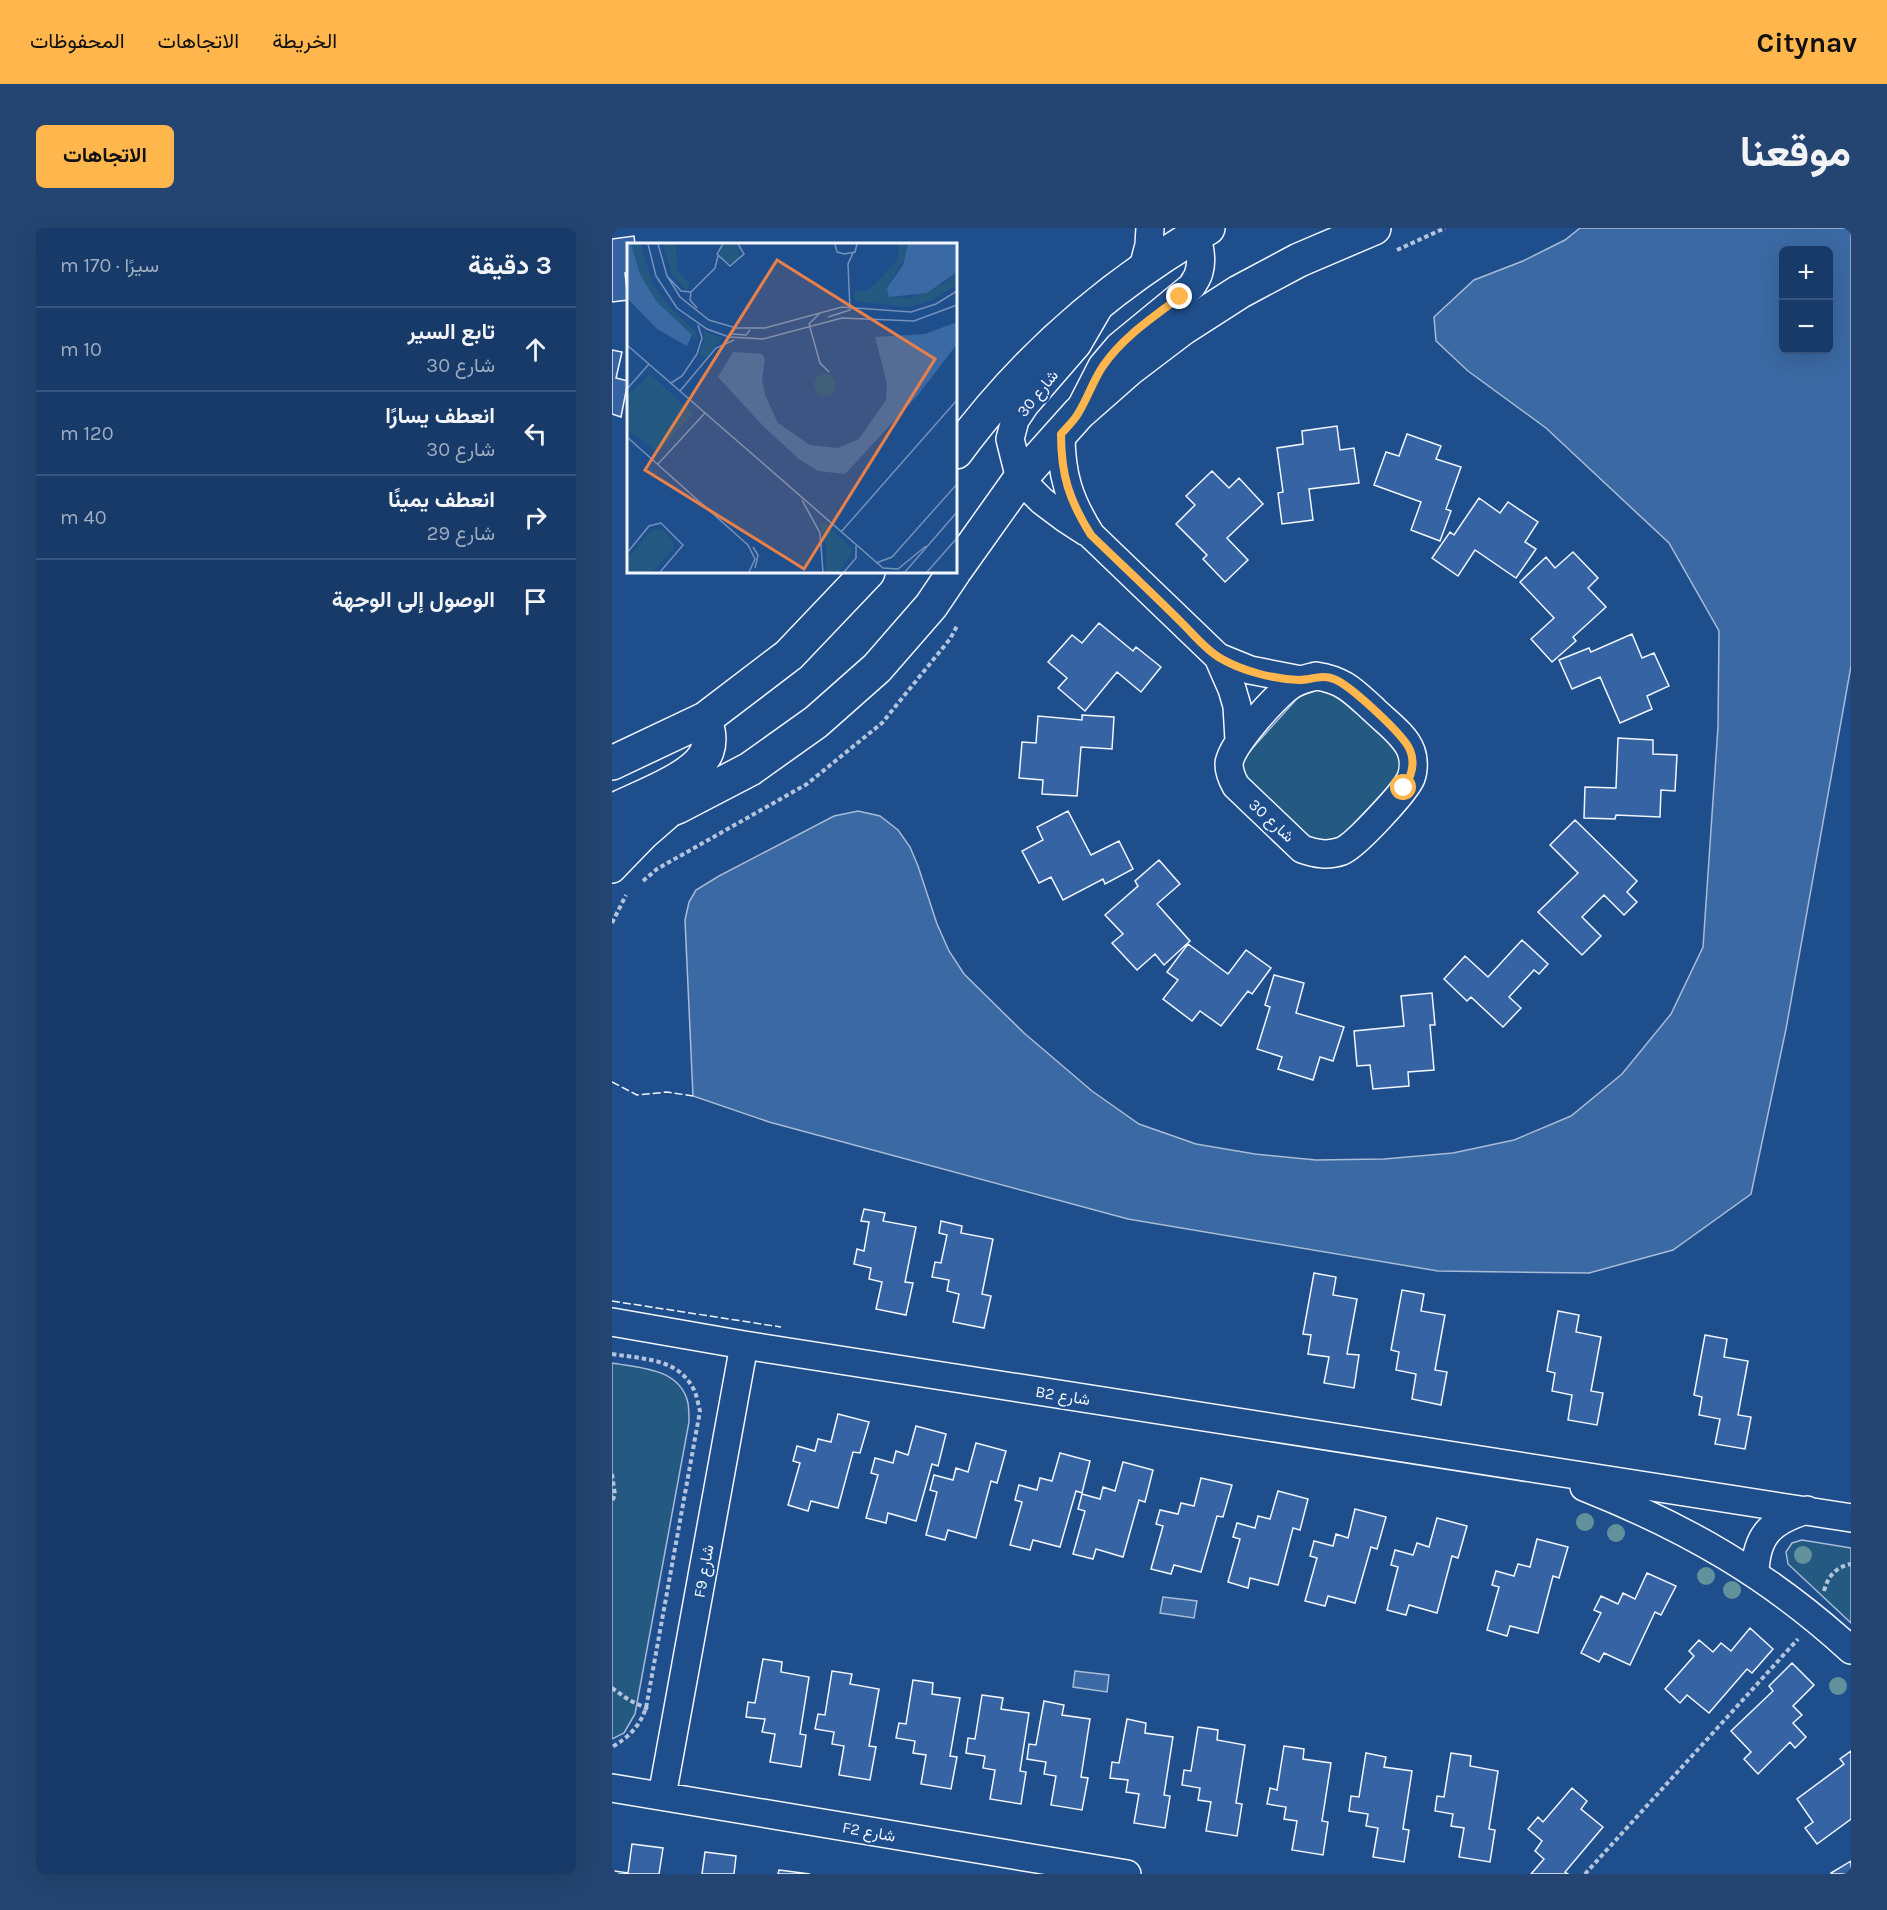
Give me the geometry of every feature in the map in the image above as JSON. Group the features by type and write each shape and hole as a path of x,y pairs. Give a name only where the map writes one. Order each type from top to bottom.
{"street":[{"path":"1143,268 1149,245 1150,228"},
{"path":"957,451 977,423 1037,358 1103,299 1198,230"},
{"path":"1070,424 1102,366 1119,346 1192,286 1199,272 1198,230"},
{"path":"957,567 1020,479 1070,424 1129,369 1174,335 1239,292 1299,260 1382,240"},
{"name":"شارع 30","path":"1103,299 1077,345 1025,405 1015,420 1011,439 1020,479 1042,501 1091,535 1218,657 1250,670 1301,680"},
{"name":"شارع 30","path":"1070,424 1061,461 1067,487 1077,512 1091,535"},
{"path":"612,763 705,719 789,655 867,573"},
{"path":"612,833 677,807 750,769 816,722 877,668 931,606 953,573"},
{"name":"شارع 30","path":"1218,657 1232,689 1238,714 1239,740"},
{"name":"شارع 30","path":"1316,676 1333,678 1347,685 1403,738 1411,750 1413,764 1411,777 1404,788 1355,842 1344,850 1329,854 1315,854 1302,849 1236,786 1230,775 1229,763 1239,740 1287,688 1301,680 1316,676"},
{"path":"612,811 677,779 700,761 709,741 705,719"},
{"path":"612,869 677,807"},
{"name":"B2 شارع","path":"612,1322 744,1345 1514,1466"},
{"name":"F9 شارع","path":"662,1796 744,1345"},
{"path":"1514,1466 1851,1518"},
{"path":"1514,1466 1578,1485 1640,1509 1700,1539 1755,1573 1816,1618 1851,1650"},
{"path":"1755,1573 1756,1555 1762,1539 1773,1525 1807,1510"},
{"name":"F2 شارع","path":"612,1788 1127,1874"}],"path":[{"path":"1382,240 1445,228"},
{"path":"612,1354 668,1363 681,1373 693,1389 700,1411 646,1708 640,1723 623,1740 612,1747"},
{"path":"612,1474 615,1495 612,1502"},
{"path":"1822,1595 1826,1581 1835,1570 1851,1564"},
{"path":"1585,1874 1805,1631"},
{"path":"612,1688 629,1700 676,1719"}],"shaded area":[{"path":"1580,228 1851,228 1851,666 1786,1029 1751,1194 1673,1250 1589,1273 1438,1271 1128,1219 769,1122 693,1096 685,920 689,902 696,890 719,876 834,816 858,811 880,816 898,830 910,847 937,924 949,951 964,974 1024,1033 1092,1091 1139,1124 1196,1144 1255,1154 1316,1160 1384,1159 1453,1153 1514,1140 1571,1116 1622,1074 1671,1014 1703,947 1718,727 1719,631 1669,543 1546,428 1468,371 1436,341 1434,317 1474,280 1523,261 1565,240"},
{"path":"1313,688 1335,691 1398,747 1401,769 1395,780 1333,843 1309,839 1243,774 1242,762 1249,752 1303,692"},
{"path":"612,1363 646,1369 668,1376 684,1391 688,1403 689,1422 635,1714 624,1733 612,1739"},
{"path":"1802,1540 1851,1548 1851,1623 1788,1564 1786,1552 1792,1543"},
{"path":"1163,1597 1197,1601 1194,1618 1160,1613"},
{"path":"1075,1671 1109,1675 1107,1692 1073,1687"}],"building":[{"path":"634,236 635,243 627,243 627,273 625,273 627,300 612,302 612,239"},
{"path":"612,350 622,352 616,378 627,381 627,386 621,417 612,414"},
{"path":"1337,426 1340,450 1354,448 1359,483 1309,489 1313,520 1282,524 1278,493 1283,492 1277,448 1303,444 1302,431"},
{"path":"1407,434 1441,446 1436,459 1461,467 1446,509 1451,511 1440,541 1411,530 1421,502 1374,485 1386,452 1399,456"},
{"path":"1212,471 1229,488 1239,478 1263,504 1227,538 1248,560 1225,582 1203,559 1207,555 1176,524 1195,505 1186,496"},
{"path":"1479,498 1500,513 1508,502 1538,522 1525,542 1536,549 1516,578 1475,550 1458,576 1432,558 1450,532 1454,535"},
{"path":"1573,552 1598,578 1588,588 1606,607 1573,637 1576,641 1552,662 1531,639 1554,618 1520,582 1546,557 1555,568"},
{"path":"1099,623 1133,651 1136,647 1161,667 1141,692 1117,672 1085,711 1058,688 1067,678 1048,662 1072,635 1082,643"},
{"path":"1632,634 1642,658 1654,653 1669,686 1647,696 1652,709 1620,723 1600,677 1572,689 1559,660 1589,648 1591,652"},
{"path":"1082,715 1114,717 1112,749 1081,747 1077,796 1042,794 1043,780 1019,778 1022,742 1036,743 1038,716 1082,720"},
{"path":"1618,738 1653,740 1653,754 1677,755 1675,791 1661,790 1660,817 1616,815 1615,819 1584,818 1585,787 1616,788"},
{"path":"1068,811 1091,855 1119,841 1133,869 1105,884 1103,879 1063,900 1051,877 1039,883 1022,851 1043,840 1037,827"},
{"path":"1575,820 1637,881 1627,892 1637,902 1624,915 1604,895 1582,917 1601,936 1582,955 1538,912 1578,873 1550,845"},
{"path":"1159,860 1180,884 1157,904 1190,941 1164,965 1155,954 1137,970 1112,943 1123,934 1105,915 1138,886 1135,881"},
{"path":"1522,940 1548,964 1539,974 1534,970 1509,997 1521,1008 1503,1027 1471,997 1467,1001 1444,979 1465,956 1488,977"},
{"path":"1188,944 1228,974 1246,950 1271,968 1252,994 1248,991 1221,1026 1200,1011 1192,1021 1163,999 1178,980 1167,972"},
{"path":"1274,975 1304,983 1296,1013 1344,1027 1333,1061 1320,1057 1313,1080 1278,1069 1282,1057 1257,1049 1270,1007 1265,1005"},
{"path":"1432,993 1435,1025 1430,1025 1434,1070 1408,1072 1409,1086 1373,1089 1370,1065 1357,1066 1354,1031 1404,1026 1401,996"},
{"path":"864,1209 885,1213 883,1221 916,1227 905,1282 913,1283 906,1315 876,1309 882,1282 869,1279 871,1268 854,1264 857,1249 864,1251 869,1222 861,1221"},
{"path":"941,1221 962,1226 961,1233 993,1239 982,1294 991,1296 984,1328 953,1322 959,1294 947,1291 949,1280 932,1277 935,1262 941,1263 947,1235 939,1233"},
{"path":"1314,1273 1336,1277 1333,1295 1357,1299 1347,1354 1359,1355 1354,1388 1324,1383 1329,1357 1308,1354 1311,1335 1303,1334"},
{"path":"1402,1290 1424,1294 1421,1311 1445,1315 1435,1370 1447,1372 1441,1405 1412,1399 1416,1374 1396,1370 1399,1352 1391,1350"},
{"path":"1558,1311 1579,1315 1576,1332 1601,1337 1591,1391 1603,1393 1597,1425 1568,1420 1572,1395 1552,1391 1555,1373 1547,1371"},
{"path":"1705,1335 1727,1339 1724,1357 1748,1361 1738,1415 1751,1417 1745,1449 1715,1444 1720,1419 1699,1415 1702,1397 1694,1395"},
{"path":"838,1414 869,1422 860,1453 853,1452 838,1508 811,1501 808,1511 788,1505 800,1463 793,1461 797,1446 815,1451 818,1439 831,1442"},
{"path":"916,1426 946,1434 938,1466 932,1464 916,1521 888,1513 886,1523 866,1518 878,1475 871,1473 875,1458 893,1463 896,1451 908,1455"},
{"path":"976,1443 1006,1451 997,1483 991,1481 976,1538 948,1530 945,1540 926,1535 937,1492 930,1490 934,1475 953,1480 956,1468 968,1472"},
{"path":"1060,1453 1090,1461 1082,1493 1076,1491 1060,1547 1033,1540 1030,1550 1010,1545 1022,1502 1015,1500 1019,1485 1037,1490 1040,1478 1052,1481"},
{"path":"1123,1462 1153,1470 1145,1502 1139,1500 1123,1557 1096,1549 1093,1559 1073,1554 1085,1511 1078,1509 1082,1494 1100,1499 1103,1487 1115,1491"},
{"path":"1201,1478 1232,1485 1223,1517 1217,1516 1201,1572 1174,1565 1171,1574 1151,1569 1163,1526 1156,1524 1160,1510 1178,1514 1181,1503 1194,1506"},
{"path":"1278,1491 1308,1499 1300,1530 1293,1528 1278,1585 1250,1578 1248,1588 1228,1582 1240,1539 1233,1537 1237,1523 1255,1528 1258,1516 1270,1519"},
{"path":"1355,1509 1386,1517 1377,1549 1371,1547 1355,1603 1328,1596 1325,1606 1305,1601 1317,1558 1310,1556 1314,1541 1333,1546 1336,1534 1348,1538"},
{"path":"1437,1518 1467,1526 1458,1558 1452,1556 1437,1613 1409,1605 1406,1615 1387,1610 1398,1567 1391,1565 1395,1550 1413,1555 1417,1543 1429,1547"},
{"path":"1537,1539 1568,1547 1559,1578 1553,1576 1538,1633 1510,1626 1507,1636 1487,1630 1499,1587 1492,1585 1496,1571 1514,1576 1518,1564 1530,1567"},
{"path":"1647,1573 1676,1586 1661,1615 1655,1612 1630,1665 1604,1653 1599,1662 1581,1653 1601,1613 1594,1610 1601,1596 1618,1604 1623,1593 1635,1599"},
{"path":"1750,1628 1773,1649 1752,1673 1747,1669 1709,1713 1687,1695 1680,1703 1665,1689 1694,1656 1689,1651 1699,1640 1713,1652 1721,1643 1731,1651"},
{"path":"763,1659 782,1662 781,1672 809,1677 800,1734 806,1735 801,1767 770,1762 775,1734 762,1732 765,1719 746,1717 748,1702 755,1703"},
{"path":"1792,1663 1814,1685 1793,1706 1802,1715 1793,1723 1806,1737 1795,1748 1790,1742 1758,1774 1744,1759 1751,1752 1731,1731 1773,1691 1769,1686"},
{"path":"832,1671 852,1674 850,1684 879,1689 869,1746 876,1747 870,1780 839,1775 844,1746 832,1744 834,1732 815,1729 818,1714 825,1715"},
{"path":"913,1680 933,1683 932,1694 960,1698 950,1756 957,1757 951,1789 921,1784 926,1755 913,1753 915,1741 896,1738 899,1723 906,1724"},
{"path":"982,1695 1003,1698 1001,1709 1029,1713 1020,1771 1026,1772 1021,1804 990,1799 995,1770 983,1768 985,1756 966,1753 968,1738 975,1739"},
{"path":"1044,1701 1064,1705 1062,1715 1090,1719 1081,1777 1088,1778 1082,1810 1051,1805 1056,1776 1044,1774 1046,1762 1027,1759 1029,1744 1036,1745"},
{"path":"1127,1719 1146,1723 1145,1733 1173,1737 1164,1795 1170,1796 1165,1828 1134,1823 1139,1794 1126,1792 1128,1780 1110,1778 1112,1762 1119,1763"},
{"path":"1198,1727 1218,1730 1217,1740 1245,1745 1236,1803 1242,1804 1237,1836 1206,1831 1211,1802 1198,1800 1200,1788 1182,1785 1184,1770 1191,1771"},
{"path":"1284,1746 1304,1749 1303,1759 1331,1763 1322,1821 1328,1822 1323,1855 1292,1850 1297,1821 1284,1819 1286,1807 1267,1804 1270,1788 1277,1790"},
{"path":"1851,1751 1851,1819 1817,1844 1805,1828 1813,1822 1797,1799 1844,1764 1840,1759"},
{"path":"1366,1753 1386,1757 1384,1767 1412,1771 1403,1829 1409,1830 1404,1862 1373,1857 1378,1828 1366,1826 1368,1814 1349,1811 1351,1796 1359,1797"},
{"path":"1451,1753 1471,1756 1470,1766 1498,1771 1489,1829 1495,1830 1490,1862 1459,1857 1464,1828 1451,1826 1453,1814 1435,1811 1437,1796 1444,1797"},
{"path":"1572,1788 1587,1801 1581,1809 1603,1827 1565,1872 1568,1874 1531,1874 1544,1859 1535,1851 1542,1841 1528,1829 1538,1817 1543,1822"},
{"path":"632,1844 663,1848 659,1874 615,1874 615,1871 628,1873"},
{"path":"705,1852 736,1856 734,1874 702,1874"},
{"path":"1851,1861 1851,1874 1831,1873"},
{"path":"779,1870 810,1874 778,1874"}],"fence":[{"path":"612,1082 637,1095 667,1092 693,1096"},
{"path":"612,1301 781,1327"}],"route":[{"path":"1180,297 1138,328 1119,346 1102,366 1079,413 1061,434 1061,461 1067,487 1077,512 1091,535 1218,657 1267,675 1301,680 1316,676 1333,678 1347,685 1403,738 1411,750 1413,764 1411,777 1404,788"}]}
